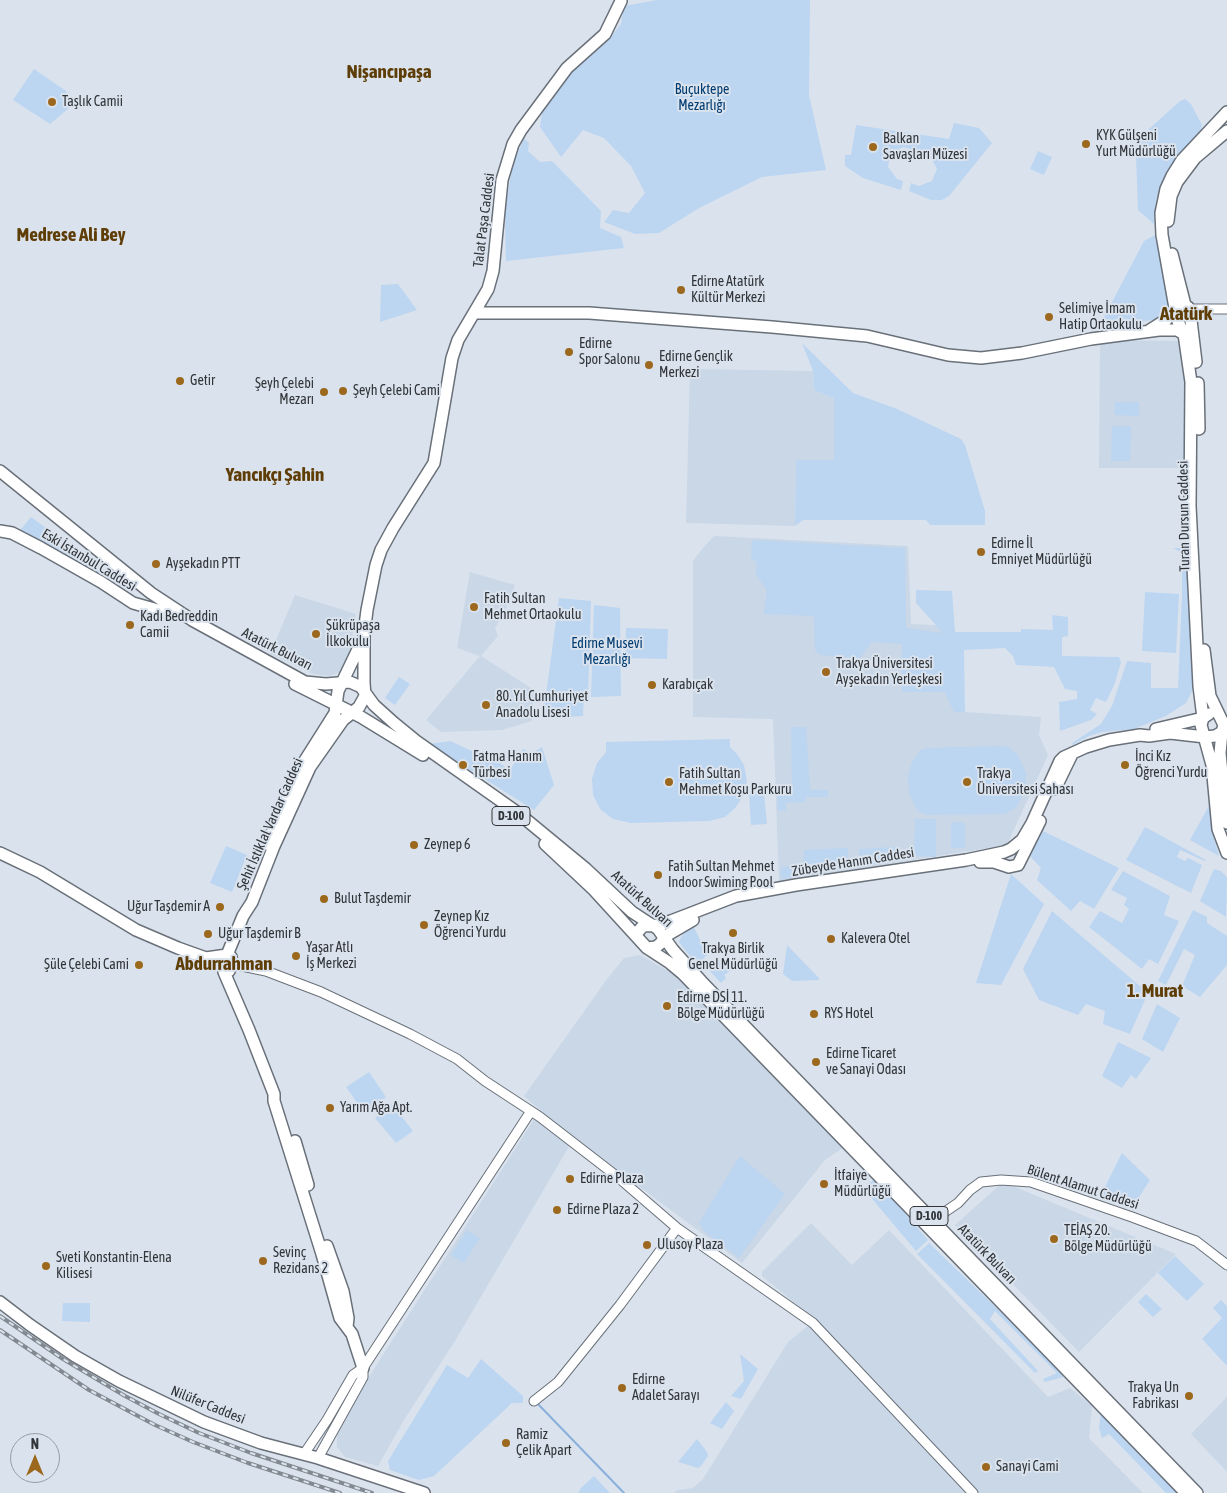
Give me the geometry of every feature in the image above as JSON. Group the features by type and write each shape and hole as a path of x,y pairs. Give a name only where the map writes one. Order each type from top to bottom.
{"main road":[{"name":"Talat Paşa Caddesi","path":"365,692 364,634 368,600 379,556 393,528 434,463 452,358 458,340 488,289 493,271 502,180 513,144 521,130 567,68 587,48 605,34 621,0"},
{"name":"Turan Dursun Caddesi","path":"1185,309 1161,224 1162,204 1166,189 1182,160 1227,112"},
{"name":"Turan Dursun Caddesi","path":"1223,717 1210,696 1205,664 1196,521 1200,403 1185,309 1168,238 1168,218 1177,182 1195,158 1227,131"},
{"path":"1150,330 1185,309"},
{"name":"Turan Dursun Caddesi","path":"1185,309 1175,316 1184,334 1191,382 1190,506 1199,686 1203,718"},
{"path":"474,313 589,313 772,327 867,336 948,355 981,358 1022,353 1150,330 1177,330 1184,334"},
{"path":"1150,330 1179,321"},
{"name":"Atatürk Bulvarı","path":"0,471 151,593 192,620 306,682 356,684 365,692 374,705 416,741 518,813 586,868 632,912 658,930 701,981 1197,1493"},
{"name":"Atatürk Bulvarı","path":"0,480 135,590 165,612 411,747 509,814 572,868 621,918 647,948 670,963 682,974 1186,1493"},
{"name":"Eski İstanbul Caddesi","path":"0,530 12,533 41,548 101,582 133,603 165,612"},
{"name":"Talat Paşa Caddesi","path":"342,682 358,651 364,634"},
{"path":"312,754 332,719 342,682"},
{"path":"352,713 363,702 365,692"},
{"name":"Şehit İstiklal Vardar Caddesi","path":"220,971 217,963 227,958 243,916 252,902 312,754 343,720 352,713"},
{"path":"1035,824 1022,840 1004,852 1002,858 1007,866 1018,865 1035,824 1072,754 1098,743 1140,735 1203,718 1209,714 1223,717 1224,731 1220,753 1227,823"},
{"path":"1203,718 1201,725 1212,765 1218,829 1227,853"},
{"path":"1140,735 1149,736 1170,733 1205,737 1215,736 1224,731"},
{"name":"Zübeyde Hanım Caddesi","path":"650,925 671,921 736,896 796,885 966,860 1004,852"},
{"path":"0,853 40,872 136,930 206,958 227,958"},
{"name":"Zübeyde Hanım Caddesi","path":"664,937 692,921 758,898 984,861 1007,866"},
{"path":"636,935 643,926 650,925"},
{"path":"647,948 656,947 664,937"},
{"path":"206,958 220,971 249,1030 274,1094 279,1097 289,1123 342,1291 348,1318 347,1327 352,1334 363,1368"},
{"name":"Nilüfer Caddesi","path":"0,1302 75,1356 161,1403 237,1434 424,1493"}],"street":[{"path":"1185,309 1227,309"},
{"path":"227,958 266,970 321,992 410,1034 457,1059 485,1081 531,1111 619,1178 677,1228 813,1323 973,1493"},
{"path":"304,1454 327,1420 353,1375 363,1368 531,1111"},
{"name":"Bülent Alamut Caddesi","path":"932,1220 958,1203 970,1190 981,1182 1000,1180 1030,1182 1196,1241 1227,1265"},
{"path":"534,1401 558,1382 620,1305 677,1228"},
{"path":"318,1458 363,1377 363,1368"}],"shaded area":[{"path":"1100,340 1180,341 1186,379 1186,468 1099,468"},
{"path":"690,369 813,371 814,390 834,398 834,460 796,460 795,526 686,523"},
{"name":"Trakya Üniversitesi Ayşekadın Yerleşkesi","path":"714,536 908,546 911,624 954,626 965,712 1041,717 1039,735 1048,755 1007,845 779,881 773,719 693,717 693,561"},
{"name":"80. Yıl Cumhuriyet Anadolu Lisesi","path":"470,572 515,585 504,613 495,628 498,636 481,656 534,690 532,721 502,730 441,732 426,720 480,656 457,648"},
{"name":"Şükrüpaşa İlkokulu","path":"295,595 356,614 349,657 340,672 330,676 313,674 270,654"},
{"path":"640,955 684,980 844,1147 825,1160 742,1263 574,1138 455,1341 404,1420 378,1466 345,1457 337,1447 337,1430 372,1372 540,1110 524,1096 624,958"},
{"path":"1003,1182 1176,1254 1079,1352 955,1225"},
{"path":"811,1223 852,1265 889,1230 1048,1397 1070,1388 1092,1406 1089,1438 1143,1493 674,1493 677,1490 693,1488 703,1479 788,1342 815,1320 762,1276 762,1272"},
{"path":"1227,1397 1227,1472 1191,1434"}],"green space":[{"name":"Buçuktepe Mezarlığı","path":"657,0 810,0 809,95 826,170 762,177 699,208 659,233 635,234 604,222 613,210 629,213 645,193 631,166 604,138 583,130 561,157 540,127 542,113 568,73 607,41 621,24 624,6"},
{"path":"34,69 66,91 69,108 50,124 13,100"},
{"path":"1185,99 1191,104 1202,125 1200,135 1180,154 1165,179 1156,200 1154,224 1138,210 1136,156 1138,139 1180,101"},
{"path":"954,123 979,128 992,143 949,196 942,200 931,200 909,191 911,183 919,186 932,181 937,169 929,154 903,147 890,155 888,167 897,179 903,181 901,190 863,178 845,166 845,155 851,155 856,125 949,139"},
{"path":"524,138 529,143 528,151 540,162 552,161 601,211 600,228 621,237 624,248 506,261 505,212 512,167"},
{"path":"1038,151 1052,157 1044,175 1030,169"},
{"path":"1155,235 1169,295 1168,309 1160,319 1102,327 1101,323 1144,241"},
{"path":"398,284 417,310 380,322 381,285"},
{"path":"802,343 853,393 897,409 961,439 965,445 985,511 985,525 930,525 926,520 803,520 795,526 796,460 834,460 834,398 814,390 813,371"},
{"path":"1115,402 1139,402 1139,416 1114,415"},
{"path":"1112,426 1131,426 1130,461 1111,461"},
{"path":"31,517 125,587 123,590 118,590 17,534"},
{"path":"752,540 905,548 906,628 943,633 916,603 916,590 952,591 955,632 1021,632 1021,629 1053,630 1052,615 1068,617 1068,636 1062,637 1062,656 1119,657 1121,662 1115,683 1106,702 1096,698 1090,710 1097,714 1091,720 1060,731 1059,702 1077,699 1077,691 1065,689 1054,667 1016,665 1013,656 1005,648 964,650 965,712 954,712 945,692 902,692 902,644 872,642 860,658 820,655 815,650 814,616 764,614 767,590 756,575 757,562 751,559"},
{"path":"1173,548 1188,548 1195,685 1186,703 1166,716 1134,729 1102,732 1072,745 1072,743 1101,724 1112,706 1127,661 1151,663 1151,688 1178,688 1182,553"},
{"path":"1145,592 1179,594 1176,653 1142,651"},
{"path":"559,598 591,601 588,695 584,696 583,716 550,718 544,710"},
{"name":"Edirne Musevi Mezarlığı","path":"594,605 620,608 621,696 591,697"},
{"path":"626,628 668,629 667,659 625,658"},
{"path":"399,677 410,684 395,705 385,698"},
{"path":"791,727 806,727 810,790 828,790 828,797 806,797 805,802 786,803 786,810 778,811 777,793 792,791"},
{"name":"Fatih Sultan Mehmet Koşu Parkuru","path":"730,739 730,747 744,765 747,782 740,801 725,817 709,821 631,823 613,819 601,810 593,795 592,779 597,763 606,752 606,742"},
{"path":"450,741 481,755 471,770 485,753 510,770 523,749 532,753 542,747 554,785 534,810 429,744"},
{"name":"Trakya Üniversitesi Sahası","path":"1008,747 1018,755 1026,773 1025,789 1015,808 1005,814 928,815 918,811 910,796 908,777 912,762 921,750 926,748"},
{"path":"764,793 767,824 751,825 749,794"},
{"path":"1211,802 1212,831 1219,856 1190,840"},
{"path":"915,819 936,819 936,857 914,856"},
{"path":"951,822 965,823 965,848 951,848"},
{"path":"1145,827 1206,860 1180,850 1177,857 1185,861 1188,858 1202,865 1191,893 1126,860"},
{"path":"1041,830 1119,868 1094,909 1080,901 1071,911 1037,880 1041,868 1030,856"},
{"path":"226,846 247,855 232,892 210,883"},
{"path":"895,847 896,861 859,866 859,849"},
{"path":"848,848 846,869 781,879 781,867 803,866 804,850"},
{"path":"1214,869 1221,871 1227,877 1226,917 1200,901"},
{"path":"1123,871 1170,896 1164,915 1179,921 1158,964 1149,959 1142,969 1089,927 1100,911 1122,923 1129,909 1124,905 1127,898 1111,890"},
{"path":"1011,874 1044,904 1001,985 976,983"},
{"path":"1193,910 1207,917 1207,923 1227,936 1227,965 1200,997 1182,986 1195,955 1184,949 1166,985 1158,981"},
{"path":"1052,911 1148,993 1130,1034 1103,1024 1105,1011 1086,1004 1078,1015 1039,1000 1023,969"},
{"path":"694,927 707,955 697,965 679,942 686,931"},
{"path":"787,945 819,980 792,981 783,974"},
{"path":"728,958 736,967 724,975 726,978 721,983 706,967"},
{"path":"1157,1004 1180,1018 1163,1052 1142,1039"},
{"path":"1118,1042 1151,1058 1136,1079 1131,1075 1122,1088 1102,1076"},
{"path":"369,1072 386,1097 365,1114 346,1087"},
{"path":"392,1104 413,1131 396,1143 375,1118"},
{"path":"1122,1153 1150,1180 1136,1202 1130,1204 1114,1198 1112,1203 1100,1197"},
{"path":"740,1156 785,1194 739,1258 704,1231 699,1223"},
{"path":"875,1179 928,1240 916,1251 868,1194 868,1184"},
{"path":"467,1230 480,1238 464,1263 451,1255"},
{"path":"929,1243 1063,1372 1063,1377 1045,1382 1043,1379 1057,1373 995,1311 990,1319 1038,1371 1035,1373 917,1254"},
{"path":"1175,1256 1204,1284 1187,1301 1158,1273"},
{"path":"1146,1294 1162,1309 1153,1317 1138,1302"},
{"path":"1221,1300 1227,1306 1227,1366 1202,1339 1222,1318 1213,1308"},
{"path":"63,1303 90,1303 90,1322 62,1321"},
{"path":"740,1354 758,1369 741,1399 731,1396 744,1381"},
{"path":"481,1359 523,1396 523,1403 512,1403 434,1476 419,1480 390,1470 388,1461 447,1365 468,1378"},
{"path":"726,1402 734,1411 722,1429 710,1423"},
{"path":"1101,1413 1179,1493 1166,1493 1109,1434 1102,1438 1099,1428"},
{"path":"697,1439 708,1456 701,1466 698,1468 678,1462"},
{"path":"594,1476 610,1493 578,1493 581,1488"}],"waterway":[{"path":"537,1403 624,1493"}],"railway":[{"path":"0,1316 63,1359 159,1414 199,1433 251,1453 372,1493"},
{"path":"0,1330 89,1390 155,1425 248,1463 340,1493"}],"place":[{"name":"Taşlık Camii","path":"52,102"},
{"name":"KYK Gülşeni Yurt Müdürlüğü","path":"1086,144"},
{"name":"Balkan Savaşları Müzesi","path":"873,147"},
{"name":"Edirne Atatürk Kültür Merkezi","path":"681,290"},
{"name":"Selimiye İmam Hatip Ortaokulu","path":"1049,317"},
{"name":"Edirne Spor Salonu","path":"569,352"},
{"name":"Edirne Gençlik Merkezi","path":"649,365"},
{"name":"Getir","path":"180,381"},
{"name":"Şeyh Çelebi Cami","path":"343,391"},
{"name":"Şeyh Çelebi Mezarı","path":"324,392"},
{"name":"Edirne İl Emniyet Müdürlüğü","path":"981,552"},
{"name":"Ayşekadın PTT","path":"156,564"},
{"name":"Fatih Sultan Mehmet Ortaokulu","path":"474,607"},
{"name":"Kadı Bedreddin Camii","path":"130,625"},
{"name":"Şükrüpaşa İlkokulu","path":"316,634"},
{"name":"Trakya Üniversitesi Ayşekadın Yerleşkesi","path":"826,672"},
{"name":"Karabıçak","path":"652,685"},
{"name":"80. Yıl Cumhuriyet Anadolu Lisesi","path":"486,705"},
{"name":"Fatma Hanım Türbesi","path":"463,765"},
{"name":"İnci Kız Öğrenci Yurdu","path":"1125,765"},
{"name":"Fatih Sultan Mehmet Koşu Parkuru","path":"669,782"},
{"name":"Trakya Üniversitesi Sahası","path":"967,782"},
{"name":"Zeynep 6","path":"414,845"},
{"name":"Fatih Sultan Mehmet Indoor Swiming Pool","path":"658,875"},
{"name":"Bulut Taşdemir","path":"324,899"},
{"name":"Uğur Taşdemir A","path":"220,907"},
{"name":"Zeynep Kız Öğrenci Yurdu","path":"424,925"},
{"name":"Trakya Birlik Genel Müdürlüğü","path":"733,933"},
{"name":"Uğur Taşdemir B","path":"208,934"},
{"name":"Kalevera Otel","path":"831,939"},
{"name":"Yaşar Atlı İş Merkezi","path":"296,956"},
{"name":"Şüle Çelebi Cami","path":"139,965"},
{"name":"Edirne DSİ 11. Bölge Müdürlüğü","path":"667,1006"},
{"name":"RYS Hotel","path":"814,1014"},
{"name":"Edirne Ticaret ve Sanayi Odası","path":"816,1062"},
{"name":"Yarım Ağa Apt.","path":"330,1108"},
{"name":"Edirne Plaza","path":"570,1179"},
{"name":"İtfaiye Müdürlüğü","path":"824,1184"},
{"name":"Edirne Plaza 2","path":"557,1210"},
{"name":"TEİAŞ 20. Bölge Müdürlüğü","path":"1054,1239"},
{"name":"Ulusoy Plaza","path":"647,1245"},
{"name":"Sevinç Rezidans 2","path":"263,1261"},
{"name":"Sveti Konstantin-Elena Kilisesi","path":"46,1266"},
{"name":"Edirne Adalet Sarayı","path":"622,1388"},
{"name":"Trakya Un Fabrikası","path":"1189,1396"},
{"name":"Ramiz Çelik Apart","path":"506,1443"},
{"name":"Sanayi Cami","path":"986,1467"}],"district":[{"name":"Nişancıpaşa","path":"389,72"},
{"name":"Medrese Ali Bey","path":"71,235"},
{"name":"Atatürk","path":"1186,314"},
{"name":"Yancıkçı Şahin","path":"275,475"},
{"name":"Abdurrahman","path":"224,964"},
{"name":"1. Murat","path":"1155,991"}]}
